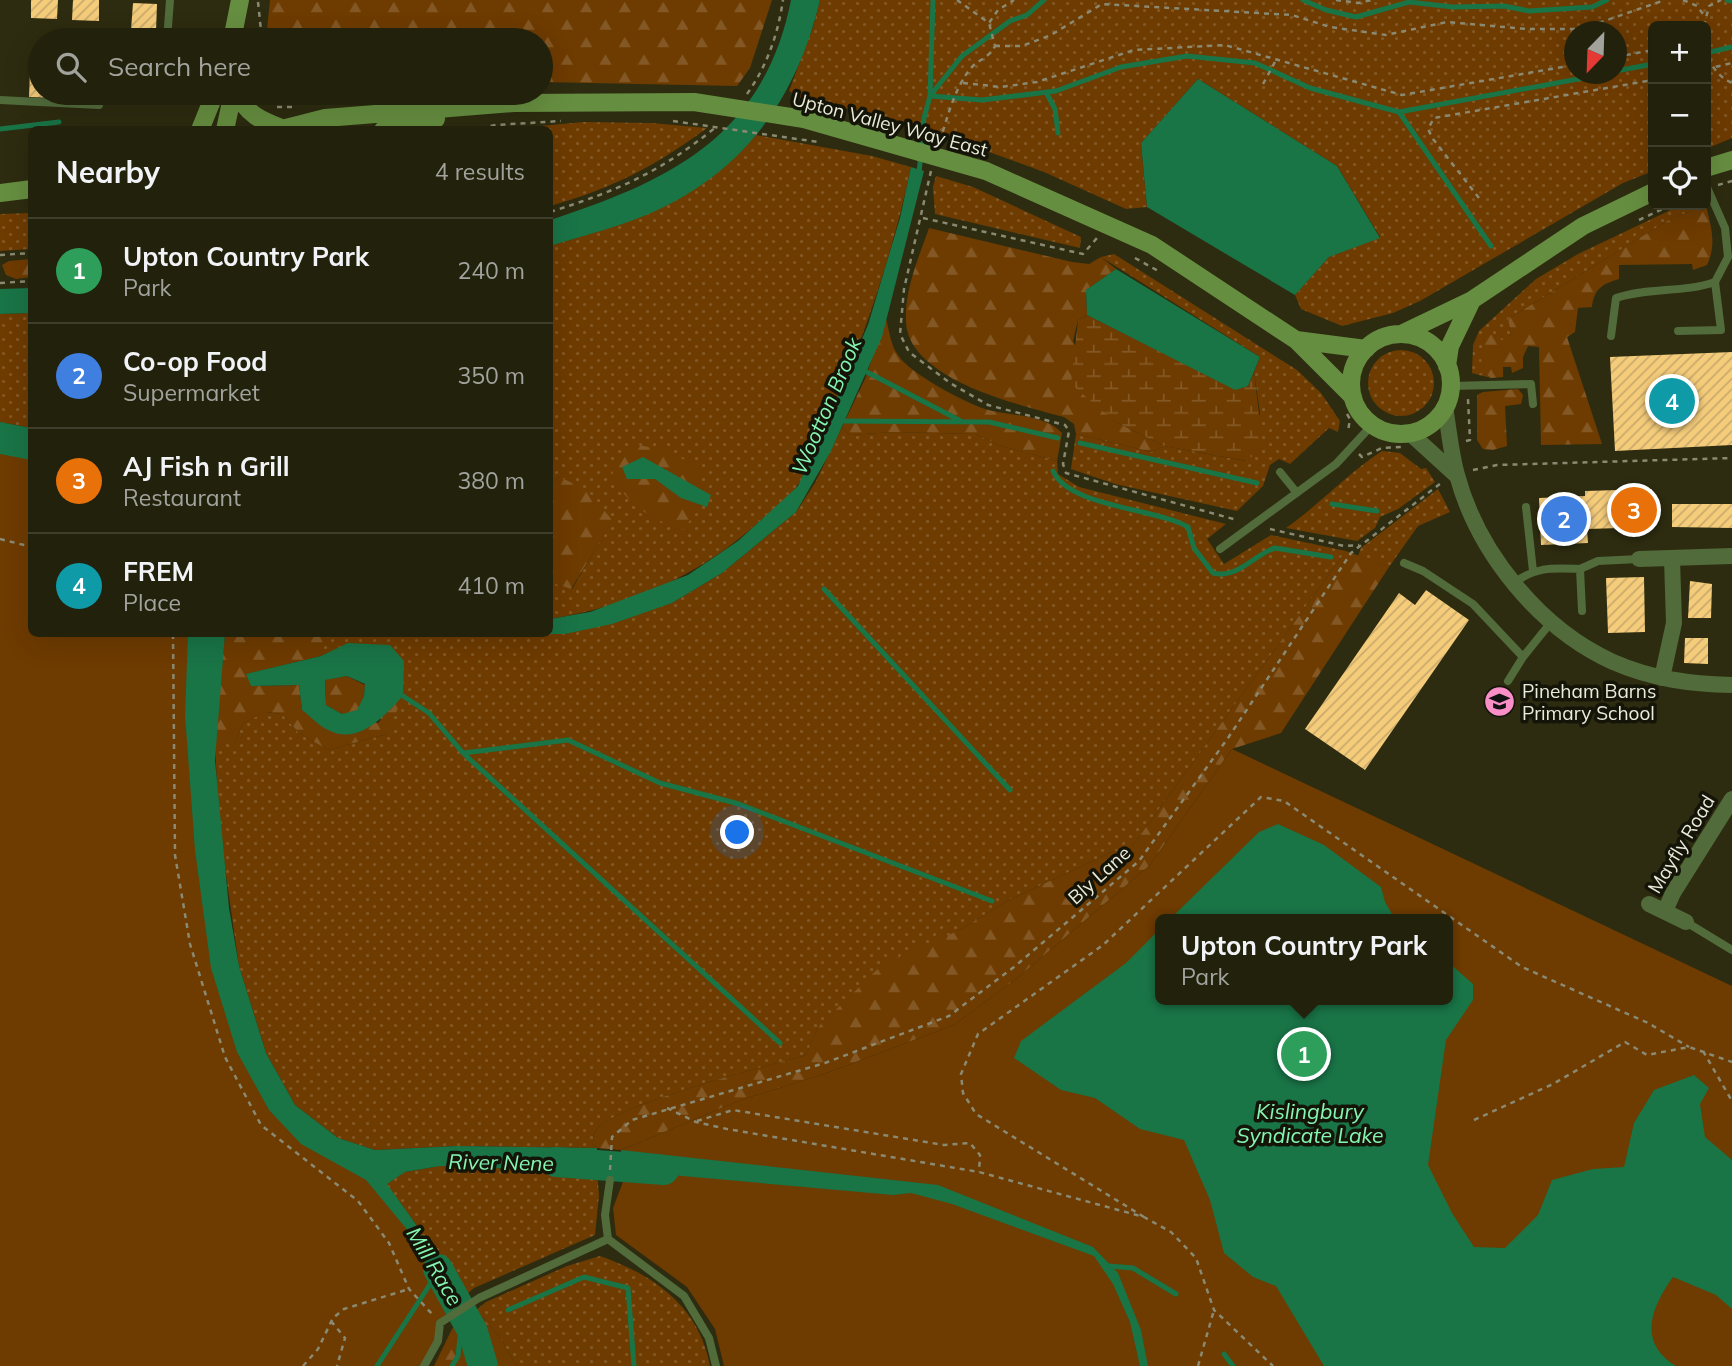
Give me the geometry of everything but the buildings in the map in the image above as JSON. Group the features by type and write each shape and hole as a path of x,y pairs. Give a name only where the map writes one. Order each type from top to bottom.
{"street":[{"path":"236,28 240,0"},
{"name":"Upton Valley Way East","path":"553,103 694,102 804,119 872,136 986,171 1152,245 1296,340 1348,402"},
{"path":"202,126 210,105"},
{"path":"226,126 230,105"},
{"path":"246,105 260,120 273,126"},
{"name":"Upton Valley Way East","path":"292,126 326,118 489,105"},
{"name":"Upton Valley Way East","path":"402,126 504,105"},
{"path":"1711,166 1732,160"},
{"path":"0,192 28,189"},
{"path":"1401,334 1421,338 1433,346 1459,386 1437,419 1411,434 1397,434 1372,425 1348,402 1356,363 1366,349 1472,300 1583,226 1648,194"},
{"path":"1447,366 1450,346 1472,300"},
{"name":"Upton Valley Way East","path":"1296,340 1366,349"},
{"path":"1445,407 1457,476 1479,531 1514,583 1552,621 1575,640 1612,661 1687,684 1732,685"},
{"path":"1411,434 1457,476"},
{"path":"1639,559 1732,556"},
{"path":"1662,678 1674,623 1672,559"},
{"name":"Mayfly Road","path":"1665,911 1673,893 1732,799"},
{"name":"Mayfly Road","path":"1649,904 1686,922"}],"lane":[{"path":"168,28 170,0"},
{"path":"0,100 28,101"},
{"path":"1678,331 1721,330 1715,282 1728,257 1725,228 1711,196"},
{"path":"1611,336 1616,298 1636,291 1694,289 1715,282"},
{"path":"1459,386 1531,384 1533,404"},
{"path":"1220,549 1256,525 1354,448 1372,425"},
{"path":"1280,472 1297,493"},
{"path":"1526,507 1533,571"},
{"path":"1514,583 1545,567 1580,569 1598,561 1639,559"},
{"path":"1404,563 1423,571 1473,604 1523,657"},
{"path":"1580,569 1582,611"},
{"path":"1508,681 1552,621"},
{"path":"1686,922 1732,950"},
{"path":"610,1180 605,1215 608,1239 684,1296 709,1338 716,1366"},
{"path":"424,1366 438,1341 440,1322 479,1298 608,1239"}],"path":[{"path":"258,0 260,28"},
{"path":"740,101 748,92 767,57 779,25 783,0"},
{"path":"953,105 972,67 990,55 995,46 989,23 959,0"},
{"path":"989,23 998,9 1014,0"},
{"path":"1335,0 1358,3 1372,0"},
{"path":"995,46 1022,46 1051,35 1102,4 1292,15 1330,27 1386,36 1447,22 1527,29 1581,29 1665,0"},
{"path":"1683,0 1698,6 1706,18"},
{"path":"1705,21 1709,6 1721,0"},
{"path":"962,83 1001,87 1037,82 1134,50 1225,45 1402,94 1564,67"},
{"path":"1627,55 1648,51"},
{"path":"1263,84 1276,60"},
{"path":"1711,68 1732,63"},
{"path":"1711,64 1732,83"},
{"path":"1479,198 1433,139 1428,129 1434,118 1648,81"},
{"path":"272,105 296,107"},
{"path":"667,120 780,136"},
{"path":"553,211 641,179 673,160 725,120"},
{"path":"491,126 563,121"},
{"path":"1636,221 1660,210"},
{"path":"1104,222 1096,239 1083,254 923,218 904,289 900,334 909,352 950,383 988,405 1065,425 1069,431 1063,464 1066,473 1256,525 1344,546 1359,545"},
{"path":"1084,234 1106,243"},
{"path":"1124,251 1170,279"},
{"path":"0,256 28,253"},
{"path":"0,283 28,281"},
{"path":"1451,445 1470,440 1459,386"},
{"path":"1348,402 1350,419 1347,438 1362,457 1382,448 1403,447 1420,460 1432,453"},
{"name":"Bly Lane","path":"610,1180 612,1137 632,1119 825,1063 949,1016 1014,967 1139,861 1359,545 1439,484 1457,476 1497,466 1732,458"},
{"path":"0,539 28,546"},
{"path":"173,637 175,855 190,944 225,1057 261,1125 358,1200 389,1243 409,1289 440,1322"},
{"path":"1273,1366 1214,1310 1196,1258 1171,1232 976,1114 962,1093 961,1074 978,1034 1102,945 1261,797 1284,801 1446,914"},
{"path":"1453,919 1522,967 1648,1023 1689,1047 1732,1062"},
{"path":"1474,1120 1553,1084 1625,1042 1647,1055 1689,1047"},
{"path":"1703,1051 1732,1101"},
{"path":"667,1108 696,1122 979,1172 1144,1217"},
{"path":"696,1122 733,1110 944,1145 970,1143 981,1155 979,1172"},
{"path":"303,1366 318,1349 331,1321 344,1309 409,1289"},
{"path":"1198,1366 1214,1310"},
{"path":"331,1321 345,1338 337,1366"}],"green space":[{"path":"270,0 772,0 750,68 737,86 553,82 553,28 267,28"},
{"path":"820,0 1732,0 1732,138 1711,147 1711,21 1648,21 1648,173 1623,183 1420,301 1393,313 1342,326 1301,309 1295,295 1329,257 1380,237 1337,166 1198,79 1141,143 1147,207 1126,209 1044,172 909,123 801,98 789,91"},
{"path":"584,122 652,123 707,128 670,154 632,175 553,205 553,126 539,126"},
{"path":"756,135 872,156 911,167 896,231 855,354 816,452 802,478 781,504 739,539 690,572 608,606 553,618 553,583 572,589 612,521 559,477 553,482 553,245 608,228 661,206 711,176"},
{"path":"936,176 973,187 1081,237 1080,248 935,214 933,187"},
{"path":"1670,210 1695,210 1672,218 1508,319 1511,335 1484,373 1491,378 1472,373 1473,345 1479,331 1536,279 1578,254"},
{"path":"1695,210 1707,210 1712,243 1707,265 1693,270 1692,264 1619,265 1619,279 1600,288 1592,307 1578,308 1575,332 1567,337 1602,444 1541,445 1539,347 1528,346 1523,357 1523,368 1512,373 1511,367 1503,367 1503,377 1491,378 1484,373 1480,353 1489,333 1504,341 1511,335 1508,319 1672,218"},
{"path":"28,213 28,249 0,251 0,214"},
{"path":"929,228 1072,262 1089,264 1101,257 1116,269 1086,290 1087,315 1078,320 1073,341 1114,421 1164,446 1152,452 1076,434 1074,424 1064,417 970,387 926,360 912,342 906,322 906,310 913,274"},
{"path":"1114,254 1297,370 1321,393 1340,421 1338,432 1329,428 1290,464 1279,459 1270,465 1263,486 1237,511 1115,484 1071,469 1076,434 1152,452 1164,446 1246,461 1260,413 1254,372 1260,357 1101,257"},
{"path":"28,259 28,277 16,279 6,275 2,265 9,261"},
{"path":"28,313 28,427 0,422 0,314"},
{"path":"1087,315 1235,389 1248,386 1254,372 1263,446 1247,461 1164,446 1114,421 1071,384 1078,320"},
{"path":"886,319 898,355 925,379 985,409 1036,419 1055,427 1062,433 1057,461 1001,446 975,434 894,432 849,435 842,427 865,379"},
{"path":"1401,350 1424,360 1434,383 1424,406 1401,416 1378,406 1368,383 1378,360"},
{"path":"1518,389 1523,395 1521,404 1505,406 1507,446 1493,450 1483,449 1477,440 1477,395"},
{"path":"842,427 849,435 894,432 975,434 1001,446 1057,461 1058,474 1079,487 1226,524 1207,539 1224,564 1271,535 1346,551 1128,852 1114,851 1009,900 958,931 819,1026 806,1055 696,1086 635,1108 597,1129 593,1144 597,1148 457,1146 375,1150 338,1138 295,1105 266,1053 239,966 219,826 215,743 234,743 243,723 265,712 282,714 299,733 328,750 387,734 348,644 321,656 323,637 553,637 553,634 565,634 672,603 722,573 796,512 815,483"},
{"path":"0,439 28,444 28,637 208,637 202,710 229,977 300,1130 369,1175 414,1227 461,1310 440,1323 438,1341 424,1366 0,1366"},
{"path":"635,444 671,452 699,469 700,506 683,530 646,513 620,488 610,463"},
{"path":"1382,451 1400,453 1421,469 1426,468 1435,482 1398,509 1380,517 1375,528 1357,541 1286,528 1357,469"},
{"path":"559,477 586,489 613,521 571,589 553,583 553,482"},
{"path":"1438,489 1450,512 1418,526 1389,567 1358,556 1361,548"},
{"path":"1346,551 1389,567 1281,733 1232,749 1149,866 1015,980 954,1025 824,1074 741,1100 621,1150 597,1148 593,1144 597,1129 635,1108 696,1086 806,1055 819,1026 884,963 958,931 1009,900 1114,851 1128,852"},
{"path":"225,637 324,637 321,656 247,674 251,686 299,685 302,710 378,723 403,696 387,734 328,750 299,733 282,714 266,712 243,723 234,743 215,743"},
{"path":"347,676 365,685 364,696 357,711 342,714 326,705 325,679"},
{"path":"1232,749 1732,986 1732,1366 724,1366 715,1329 687,1287 616,1235 613,1208 624,1179 621,1150 741,1100 824,1074 954,1025 1015,980 1149,866"},
{"path":"440,1166 597,1172 599,1195 595,1235 474,1288 460,1300 415,1223 386,1184 405,1172"},
{"path":"600,1256 656,1283 685,1310 696,1326 710,1366 517,1366 498,1335 476,1310 486,1302 567,1266"},
{"path":"476,1310 498,1335 517,1366 496,1366 470,1315"},
{"path":"460,1320 469,1343 472,1366 434,1366 452,1329"}],"water":[{"path":"791,0 820,0 810,36 781,100 762,128 739,153 713,176 684,196 651,213 553,245 553,219 634,188 672,169 705,146 735,119 759,86 778,47"},
{"path":"1198,79 1337,166 1380,238 1329,257 1295,295 1147,207 1141,143"},
{"path":"911,167 924,171 882,337 831,451 796,512 722,573 672,603 612,624 553,634 553,618 590,612 688,575 738,541 798,486 868,325 900,218"},
{"path":"1116,269 1260,357 1248,386 1235,390 1087,315 1086,290"},
{"path":"28,288 28,313 0,314 0,289"},
{"path":"0,422 28,427 28,459 0,454"},
{"path":"643,457 711,495 707,507 681,498 655,479 627,479 622,467"},
{"path":"188,637 225,637 215,760 229,908 239,966 266,1053 295,1105 338,1138 375,1150 457,1146 597,1148 597,1172 440,1166 405,1172 387,1184 415,1223 460,1300 453,1305 409,1232 366,1180 301,1144 269,1110 237,1052 211,968 195,850 185,715"},
{"path":"348,643 390,645 404,661 403,696 379,720 360,732 339,734 325,728 302,710 299,685 251,686 246,674 321,656","holes":["347,676 365,684 364,696 357,710 342,714 326,705 325,680"]},
{"path":"1278,824 1324,845 1381,887 1392,914 1175,914 1259,832"},
{"name":"Kislingbury Syndicate Lake","path":"1155,934 1155,1005 1453,1005 1453,966 1473,984 1473,1000 1446,1040 1428,1165 1452,1213 1474,1247 1505,1248 1538,1215 1552,1180 1593,1169 1624,1167 1634,1123 1654,1090 1694,1075 1709,1088 1700,1104 1705,1137 1732,1160 1732,1309 1716,1295 1673,1277 1654,1312 1652,1335 1664,1357 1676,1366 1324,1366 1276,1286 1253,1277 1224,1253 1210,1200 1184,1140 1140,1129 1095,1098 1061,1090 1014,1058 1021,1041 1126,963"},
{"path":"621,1150 938,1185 1093,1247 1118,1273 1141,1330 1148,1366 1140,1366 1130,1322 1113,1284 1094,1256 952,1204 911,1193 893,1195 660,1174 637,1174 624,1179"},
{"path":"470,1315 496,1366 472,1366 469,1343 460,1320"}],"waterway":[{"name":"Wootton Brook","path":"919,174 924,118 930,96 933,0"},
{"path":"930,96 962,56 1010,21 1027,15 1044,0"},
{"path":"1303,0 1326,10 1356,17 1409,2 1453,7 1504,6 1529,11 1592,7 1607,0"},
{"path":"1727,0 1732,1"},
{"path":"1711,52 1732,47"},
{"path":"930,96 982,100 1056,91 1121,67 1187,56 1255,63 1310,88 1399,112 1491,246"},
{"path":"1627,69 1648,65"},
{"path":"1399,112 1564,82"},
{"path":"1046,92 1055,109 1058,133"},
{"path":"0,129 59,122"},
{"path":"863,370 959,420"},
{"path":"840,421 989,422 1058,438"},
{"path":"1080,443 1257,483"},
{"path":"1053,471 1062,483 1094,500 1188,527 1194,548 1213,573 1238,570 1275,548 1331,557"},
{"path":"1332,504 1377,511"},
{"path":"824,589 1010,790"},
{"path":"403,696 429,713 463,753 780,1043"},
{"path":"463,753 568,740 660,783 739,804 992,901"},
{"name":"River Nene","path":"556,1162 664,1170"},
{"path":"1109,1266 1133,1268 1176,1294"},
{"name":"Mill Race","path":"438,1269 473,1332 483,1366"},
{"path":"377,1366 438,1272"},
{"path":"508,1310 584,1277 628,1288 634,1366"},
{"path":"452,1366 458,1356 460,1337 468,1329"},
{"path":"1224,1354 1233,1366"}],"place":[{"name":"FREM","path":"1672,401"},
{"name":"AJ Fish n Grill","path":"1634,510"},
{"name":"Co-op Food","path":"1564,519"},
{"name":"Pineham Barns Primary School","path":"1499,702"},
{"name":"Upton Country Park","path":"1304,1054"}]}
